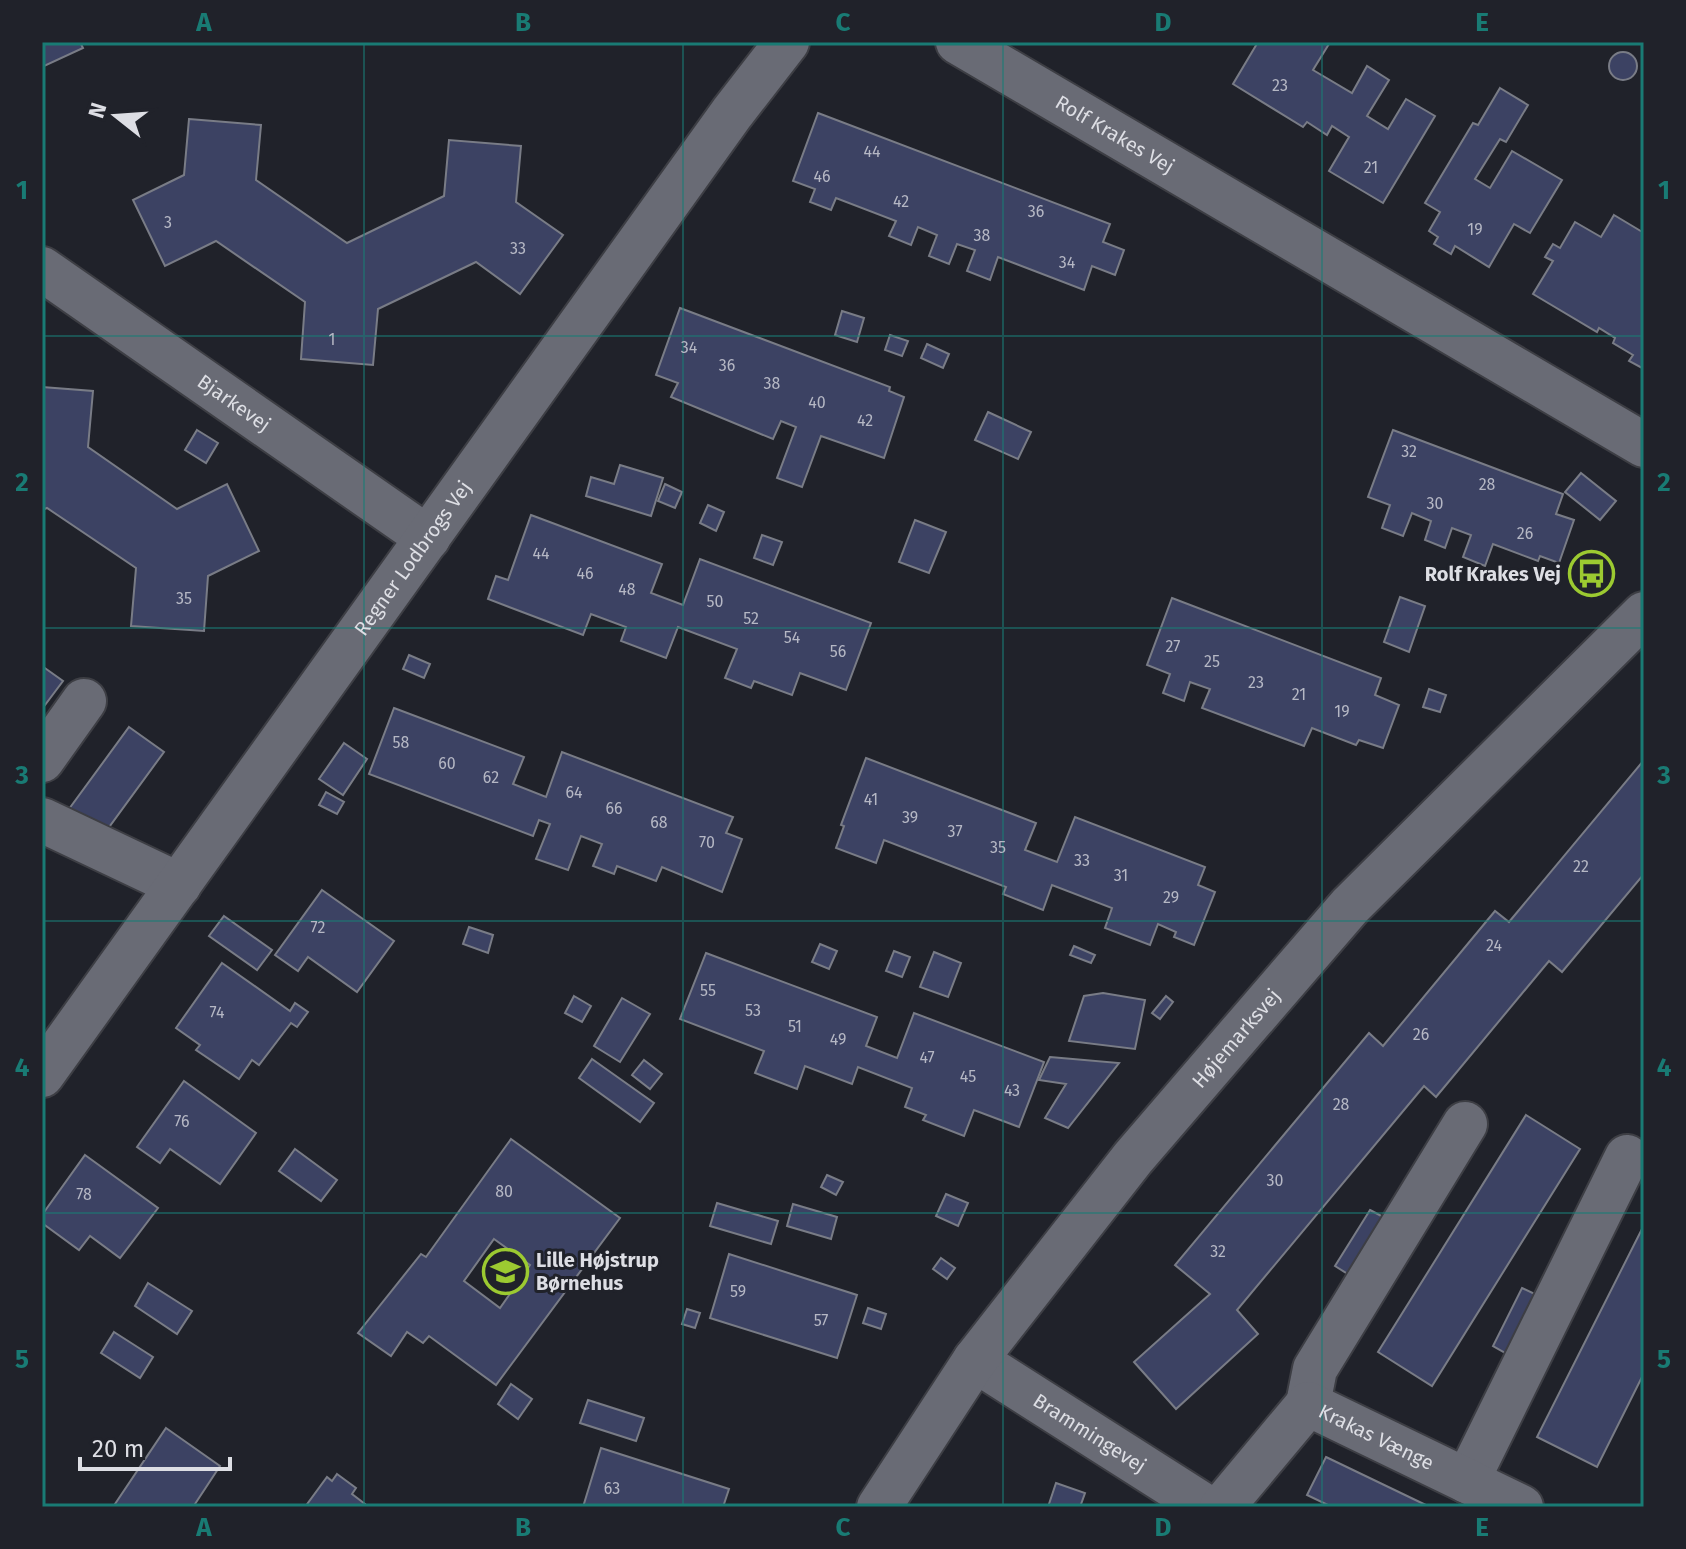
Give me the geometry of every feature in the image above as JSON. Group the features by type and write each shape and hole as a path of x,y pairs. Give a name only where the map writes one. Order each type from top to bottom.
{"street":[{"name":"Regner Lodbrogs Vej","path":"42,1075 787,42"},
{"name":"Rolf Krakes Vej","path":"958,42 1644,445"},
{"name":"Bjarkevej","path":"42,269 428,538"},
{"name":"Højemarksvej","path":"879,1507 975,1360 1133,1158 1337,920 1644,614"},
{"path":"42,760 84,701"},
{"path":"42,820 179,885"},
{"path":"1308,1404 1315,1369 1465,1124"},
{"path":"1467,1481 1627,1157"},
{"name":"Brammingevej","path":"975,1360 1206,1507"},
{"name":"Krakas Vænge","path":"1222,1507 1308,1404 1521,1507"}],"building":[{"path":"42,42 80,42 83,48 42,67"},
{"path":"1258,42 1329,44 1313,70 1352,93 1367,66 1389,80 1367,116 1388,129 1406,99 1435,116 1383,203 1329,171 1349,137 1332,126 1327,135 1307,122 1303,127 1233,84"},
{"path":"1623,52 1633,56 1637,66 1633,76 1623,80 1613,76 1609,66 1613,56"},
{"path":"1500,88 1528,105 1506,142 1500,139 1475,179 1490,188 1512,151 1562,180 1530,233 1514,224 1489,267 1455,246 1451,254 1434,244 1438,237 1429,231 1440,212 1425,203 1473,123 1478,125"},
{"path":"818,113 1110,224 1103,242 1124,250 1115,275 1092,266 1084,290 998,257 990,280 967,271 975,250 957,244 949,264 929,256 937,235 918,227 911,245 889,236 896,221 836,198 831,210 810,202 815,189 793,181"},
{"path":"189,119 261,125 256,180 347,243 444,196 449,140 521,146 516,202 563,235 520,294 476,262 378,309 373,365 301,359 305,302 216,241 165,266 133,200 184,175"},
{"path":"1614,215 1644,233 1644,369 1629,361 1633,355 1613,343 1615,338 1599,328 1597,332 1533,294 1553,261 1545,257 1553,244 1560,248 1575,222 1601,237"},
{"path":"680,308 890,387 889,391 904,397 884,458 821,436 802,487 777,478 796,427 781,421 773,439 671,397 678,383 656,375"},
{"path":"842,311 864,318 857,342 835,335"},
{"path":"890,335 908,341 902,356 885,350"},
{"path":"927,344 949,354 943,368 921,358"},
{"path":"42,387 93,391 88,447 177,509 227,484 259,551 208,576 204,631 131,626 136,568 47,508 42,510"},
{"path":"988,412 1031,432 1018,459 975,440"},
{"path":"197,430 218,443 206,463 185,450"},
{"path":"1393,430 1563,494 1556,514 1574,520 1559,563 1540,556 1538,561 1493,544 1485,566 1463,557 1471,535 1452,528 1445,548 1425,540 1431,521 1412,513 1403,536 1382,528 1390,505 1368,497"},
{"path":"620,465 663,478 651,516 586,496 591,477 614,484"},
{"path":"1581,473 1616,501 1600,520 1565,492"},
{"path":"665,484 682,492 675,508 658,501"},
{"path":"708,505 724,512 716,531 700,523"},
{"path":"531,515 662,564 651,593 683,605 700,559 871,623 846,690 800,673 792,695 754,681 751,688 725,678 737,649 678,627 666,658 621,641 626,627 591,614 583,635 488,599 496,576 508,580"},
{"path":"915,520 946,532 929,573 899,562"},
{"path":"762,535 782,542 773,565 754,558"},
{"path":"1400,597 1425,606 1409,652 1384,642"},
{"path":"1172,598 1381,678 1375,695 1399,705 1383,748 1359,740 1356,745 1312,728 1304,746 1202,708 1210,689 1190,682 1184,701 1163,693 1170,674 1147,665"},
{"path":"409,655 430,664 424,678 403,669"},
{"path":"42,666 63,681 42,709"},
{"path":"1429,689 1446,695 1440,712 1423,707"},
{"path":"394,708 524,757 513,784 546,797 562,752 733,817 726,833 742,839 722,892 662,867 656,881 617,866 614,874 593,866 602,844 581,836 568,870 536,859 550,824 539,820 533,836 369,774"},
{"path":"129,727 164,752 104,834 69,809"},
{"path":"344,743 367,759 343,795 319,779"},
{"path":"866,758 1036,823 1025,850 1057,862 1075,817 1205,867 1198,885 1215,892 1194,945 1174,937 1176,932 1158,924 1150,945 1105,928 1112,908 1052,885 1043,910 1003,894 1006,887 884,840 876,863 836,848 844,826 841,825"},
{"path":"1644,760 1644,874 1562,972 1549,961 1436,1097 1424,1086 1237,1310 1258,1334 1176,1409 1134,1362 1210,1294 1175,1265 1369,1033 1383,1046 1495,911 1509,922"},
{"path":"326,792 344,802 337,814 319,805"},
{"path":"322,890 394,941 357,992 308,957 298,971 275,955"},
{"path":"224,916 272,950 257,970 209,936"},
{"path":"469,927 493,935 488,953 463,944"},
{"path":"820,944 837,951 829,969 812,962"},
{"path":"1074,946 1095,955 1091,963 1070,955"},
{"path":"894,951 910,957 902,977 886,971"},
{"path":"934,952 961,963 948,997 920,987"},
{"path":"706,953 877,1017 866,1046 897,1058 914,1013 1044,1062 1019,1127 974,1110 964,1136 923,1120 926,1115 905,1107 912,1088 858,1067 852,1084 805,1066 797,1089 755,1073 764,1051 680,1019"},
{"path":"222,963 290,1011 295,1003 308,1012 297,1027 291,1023 259,1065 252,1060 239,1079 196,1050 200,1045 176,1028"},
{"path":"1103,993 1145,1000 1135,1049 1069,1041 1084,996"},
{"path":"574,996 591,1006 582,1022 565,1013"},
{"path":"1166,996 1173,1002 1160,1019 1152,1013"},
{"path":"622,998 650,1014 620,1062 594,1046"},
{"path":"1050,1057 1119,1063 1068,1128 1045,1118 1066,1084 1039,1080"},
{"path":"592,1059 654,1103 640,1122 579,1078"},
{"path":"644,1060 662,1074 650,1089 632,1075"},
{"path":"184,1081 256,1133 220,1184 170,1149 160,1163 137,1147"},
{"path":"1526,1115 1580,1149 1432,1386 1378,1352"},
{"path":"511,1139 620,1218 496,1385 429,1336 423,1343 407,1332 391,1356 358,1333 421,1254 426,1257","holes":["494,1239 530,1265 500,1308 464,1281"]},
{"path":"295,1149 337,1180 321,1201 279,1171"},
{"path":"85,1155 158,1208 120,1258 90,1236 79,1250 42,1223 42,1215"},
{"path":"827,1175 843,1182 836,1195 821,1187"},
{"path":"946,1194 968,1203 958,1226 936,1216"},
{"path":"717,1203 778,1221 771,1244 710,1226"},
{"path":"793,1204 837,1217 831,1239 787,1226"},
{"path":"1370,1210 1387,1219 1351,1276 1335,1266"},
{"path":"1644,1225 1644,1373 1597,1467 1537,1437"},
{"path":"729,1254 857,1295 837,1358 710,1318"},
{"path":"941,1258 955,1268 947,1279 933,1269"},
{"path":"148,1283 192,1311 177,1334 135,1306"},
{"path":"1522,1288 1539,1296 1509,1355 1493,1346"},
{"path":"868,1308 886,1314 881,1329 863,1323"},
{"path":"687,1309 700,1313 695,1328 682,1324"},
{"path":"114,1332 153,1357 140,1378 101,1353"},
{"path":"511,1384 532,1399 518,1419 498,1404"},
{"path":"588,1400 644,1418 636,1441 580,1423"},
{"path":"166,1428 220,1466 193,1507 113,1507"},
{"path":"601,1448 729,1489 723,1507 583,1507"},
{"path":"1326,1457 1430,1507 1332,1507 1307,1495"},
{"path":"337,1474 356,1488 352,1494 365,1504 363,1507 305,1507 327,1477 332,1481"},
{"path":"1056,1483 1085,1493 1080,1507 1048,1507"}],"place":[{"name":"Rolf Krakes Vej","path":"1592,574"},
{"name":"Lille Højstrup Børnehus","path":"505,1271"}]}
